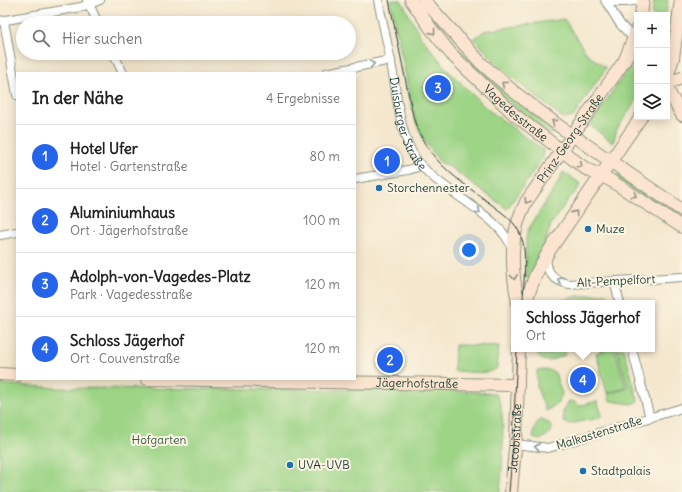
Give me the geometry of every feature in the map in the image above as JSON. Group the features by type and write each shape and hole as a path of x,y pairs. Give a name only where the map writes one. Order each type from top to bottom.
{"main road":[{"name":"Vagedesstraße","path":"411,0 452,55 516,116 561,152 586,169 610,180 682,227"},
{"name":"Vagedesstraße","path":"424,0 461,42 495,77 538,111 682,210"},
{"path":"641,12 643,0"},
{"path":"670,69 674,58 681,0"},
{"name":"Prinz-Georg-Straße","path":"513,251 518,218 526,202 625,60 634,40"},
{"path":"625,60 634,56"},
{"path":"670,82 682,78"},
{"path":"670,94 682,115"},
{"path":"526,300 536,274 550,249 639,120"},
{"name":"Duisburger Straße","path":"513,251 514,278 518,300"},
{"path":"518,385 519,352"},
{"path":"0,374 16,375"},
{"name":"Jägerhofstraße","path":"231,380 518,385"},
{"name":"Jacobistraße","path":"511,492 518,385"}],"street":[{"path":"30,16 81,7 88,2 100,0"},
{"name":"Duisburger Straße","path":"378,0 404,130 415,158 421,166 502,230 513,251"},
{"path":"605,1 627,2 637,0"},
{"path":"605,1 620,24 634,34"},
{"path":"88,2 95,16"},
{"path":"16,19 2,21 16,90"},
{"path":"116,60 122,72"},
{"path":"331,72 391,60"},
{"path":"356,179 408,170 421,166"},
{"path":"0,235 16,232"},
{"name":"Alt-Pempelfort","path":"550,249 548,270 556,280 569,284 682,277"},
{"path":"614,281 619,300"},
{"path":"633,352 650,418"},
{"name":"Malkastenstraße","path":"515,444 548,448 682,408"}],"green space":[{"path":"390,0 401,0 421,37 446,68 487,109 543,150 543,158 507,209 446,164 442,164 433,154 423,138 415,120"},
{"path":"654,0 668,0 666,12 652,12"},
{"path":"564,19 587,54 606,68 573,117 563,118 505,72 474,39 484,31"},
{"path":"441,28 461,51 500,88 554,130 551,135 490,87 436,31"},
{"path":"634,62 634,104 617,129 613,143 590,125 631,64"},
{"path":"563,172 581,184 551,224 545,244 530,278 526,278 526,238 528,230 558,183"},
{"path":"619,174 682,217 682,222 615,178"},
{"path":"606,294 609,300 564,300 578,296"},
{"path":"455,345 499,346 497,368 488,372 454,371"},
{"path":"539,352 564,352 565,355 549,361 542,360 538,356"},
{"path":"616,352 626,388 607,393 596,353"},
{"path":"618,352 625,352 638,401 632,404 610,401 608,394 628,388"},
{"path":"537,370 549,370 555,373 562,394 558,403 546,411 537,388"},
{"name":"Hofgarten","path":"0,384 60,388 437,390 491,393 497,395 502,415 503,442 500,492 0,492"},
{"path":"569,401 575,402 579,406 597,401 602,415 599,418 568,424 564,422 563,412"},
{"path":"542,420 550,424 552,430 540,440 533,438 534,430 538,421"}],"tram line":[{"path":"389,0 413,116 418,131 434,157 444,167 505,215 513,222 519,231 524,251 525,269 523,300"},
{"path":"509,492 513,443 517,352"}],"place":[{"name":"Adolph-von-Vagedes-Platz","path":"438,88"},
{"name":"Hotel Ufer","path":"387,161"},
{"name":"Storchennester","path":"379,188"},
{"name":"Muze","path":"588,229"},
{"name":"Aluminiumhaus","path":"390,360"},
{"name":"Schloss Jägerhof","path":"583,380"},
{"name":"UVA-UVB","path":"290,465"},
{"name":"Stadtpalais","path":"583,471"}]}
